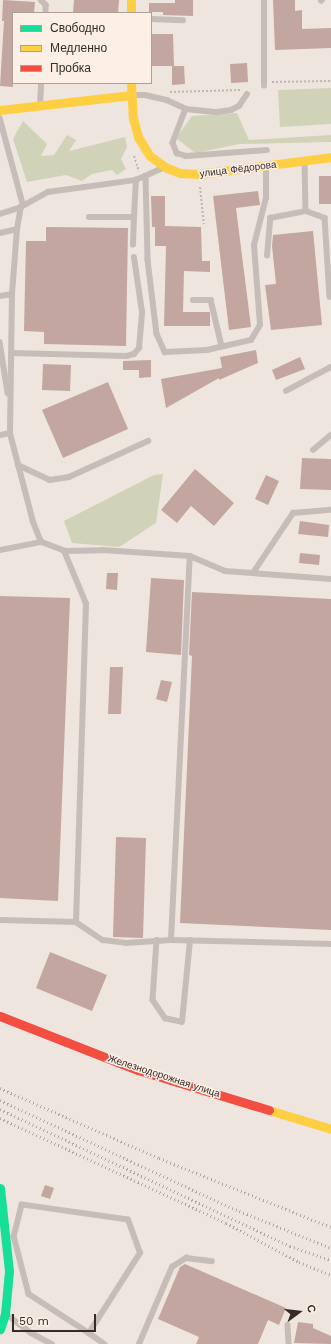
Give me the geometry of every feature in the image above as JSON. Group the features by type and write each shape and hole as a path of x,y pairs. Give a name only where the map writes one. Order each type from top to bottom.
{"main road":[{"path":"131,0 131,12"},
{"path":"0,110 131,95 131,84"},
{"name":"улица Фёдорова","path":"131,95 135,128 150,156 165,167 180,173 199,174 331,157"},
{"name":"Железнодорожная улица","path":"0,1016 138,1070 331,1129"},
{"path":"0,1188 10,1271 5,1314 0,1329"}],"lane":[{"path":"41,0 46,5 46,12"},
{"path":"264,0 264,86"},
{"path":"152,19 183,20"},
{"path":"40,105 41,84"},
{"path":"131,95 145,95 167,100 186,109 201,112 231,110 239,106 247,94"},
{"path":"186,109 173,143 177,153 186,156 267,150"},
{"path":"0,118 22,205 17,229 12,294 10,433 33,522 41,542"},
{"path":"305,161 306,210"},
{"path":"146,176 148,260 157,334 165,352 207,350 251,340 260,325 254,245 266,198 266,166"},
{"path":"0,214 48,192 136,180 165,167"},
{"path":"133,245 136,180"},
{"path":"267,256 270,218 306,210 325,218 330,297"},
{"path":"89,217 134,217"},
{"path":"0,233 17,229"},
{"path":"11,353 127,356 134,354 139,348 142,312 134,258"},
{"path":"0,296 12,294"},
{"path":"193,300 211,300 222,346"},
{"path":"0,342 10,410"},
{"path":"286,391 331,367"},
{"path":"0,435 10,433"},
{"path":"313,450 331,435"},
{"path":"18,465 50,480 69,477 148,441"},
{"path":"253,573 293,513 331,510"},
{"path":"0,550 41,542 64,551 103,550 190,556 225,571 331,579"},
{"path":"64,551 86,604 76,922"},
{"path":"172,940 190,556"},
{"path":"0,920 76,922 103,940 126,943 157,940 190,940 331,944"},
{"path":"157,940 153,1000 165,1018 182,1022 190,940"},
{"path":"89,1333 140,1253 128,1220 22,1205 14,1236 29,1294 105,1344"},
{"path":"139,1344 172,1267 186,1258 212,1261"},
{"path":"0,1275 10,1271"},
{"path":"5,1314 31,1333 52,1344"},
{"path":"288,1325 289,1344"}],"path":[{"path":"264,86 269,82 331,81"},
{"path":"164,92 242,90"},
{"path":"199,174 204,224"}],"green space":[{"path":"331,88 331,124 280,127 278,90"},
{"path":"237,113 249,140 331,135 331,142 240,144 195,153 176,138 192,116"},
{"path":"23,121 47,144 41,156 54,155 67,135 76,140 69,151 125,137 127,147 121,159 126,169 117,175 112,170 92,174 82,181 66,175 27,182 13,139"},
{"path":"163,474 156,523 119,547 72,543 64,521 154,475"}],"building":[{"path":"3,0 35,2 34,12 12,12 13,87 0,86 4,21 2,21"},
{"path":"74,0 119,0 118,12 73,12"},
{"path":"175,0 193,0 193,16 163,15 163,12 149,12 149,3 175,3"},
{"path":"273,0 295,0 295,11 302,10 302,29 331,28 331,48 275,50"},
{"path":"152,34 173,34 174,66 184,66 185,84 172,85 172,66 152,66"},
{"path":"247,63 248,82 231,83 230,64"},
{"path":"319,176 331,176 331,204 319,204"},
{"path":"258,191 260,205 236,208 251,327 229,330 213,196"},
{"path":"151,196 165,196 165,226 201,227 202,261 210,261 210,272 184,271 183,312 210,312 210,326 164,326 166,246 155,246 155,227 152,227"},
{"path":"46,227 128,228 126,346 44,344 44,332 24,331 26,241 46,241"},
{"path":"313,231 322,325 271,330 265,285 276,284 272,246 273,235"},
{"path":"256,350 258,363 219,380 219,378 166,408 161,379 222,368 220,357"},
{"path":"300,357 305,369 276,380 272,370"},
{"path":"151,360 151,377 139,378 139,370 123,370 123,361"},
{"path":"43,364 71,365 70,391 42,390"},
{"path":"108,382 128,429 63,458 42,410"},
{"path":"302,458 331,459 331,490 300,489"},
{"path":"195,469 234,503 214,526 191,506 177,523 161,510"},
{"path":"266,475 279,481 268,505 255,499"},
{"path":"300,521 329,525 328,537 298,534"},
{"path":"300,553 320,555 319,565 299,563"},
{"path":"107,573 118,573 117,590 106,589"},
{"path":"151,578 184,580 181,655 146,652"},
{"path":"192,592 331,599 331,930 180,923 192,656 189,655"},
{"path":"0,596 70,598 58,901 0,898"},
{"path":"110,667 123,667 121,714 108,714"},
{"path":"161,680 172,682 167,702 156,699"},
{"path":"116,837 146,838 143,938 113,937"},
{"path":"50,952 107,975 92,1011 36,988"},
{"path":"45,1185 54,1188 50,1199 41,1196"},
{"path":"185,1264 286,1308 279,1325 268,1320 258,1344 196,1344 199,1337 158,1319 180,1267"},
{"path":"298,1322 313,1324 313,1328 331,1336 331,1344 294,1343"}],"railway":[{"path":"0,1088 159,1158 331,1227"},
{"path":"0,1100 232,1208 331,1248"},
{"path":"0,1109 290,1246 331,1260"},
{"path":"0,1118 226,1223 299,1262 331,1275"}],"traffic: fast":[{"path":"0,1188 9,1271 5,1314 0,1329"}],"traffic: slow":[{"path":"131,0 131,12"},
{"path":"131,84 133,118 138,137 150,156 165,167 180,173 199,174 331,157"},
{"path":"0,110 131,95"},
{"path":"269,1110 331,1129"}],"traffic: jam":[{"path":"0,1016 138,1070 269,1110"}]}
